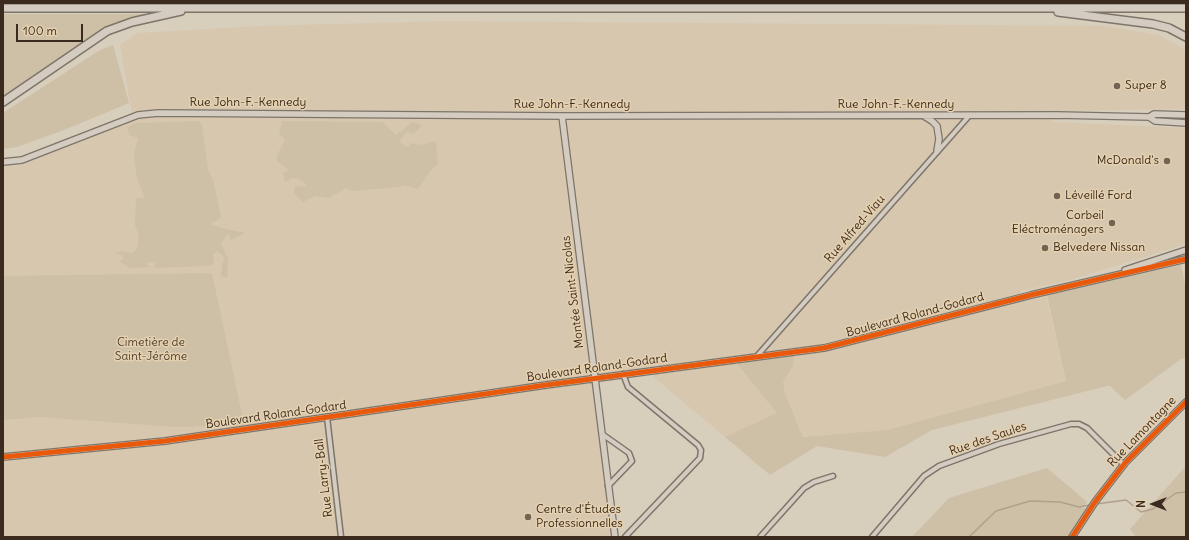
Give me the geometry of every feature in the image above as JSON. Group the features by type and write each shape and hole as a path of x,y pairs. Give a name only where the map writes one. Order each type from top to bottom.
{"highway":[{"path":"3,8 1186,8"},
{"path":"3,102 106,31 132,22 196,8"},
{"path":"1030,8 1153,24 1169,28 1186,37"}],"street":[{"name":"Rue John-F.-Kennedy","path":"3,162 22,160 138,115 158,113 562,116 1058,115 1149,117 1154,114 1186,115"},
{"name":"Montée Saint-Nicolas","path":"562,116 586,298 594,379 614,537"},
{"path":"922,116 932,121 936,126 940,139 937,151"},
{"name":"Rue Alfred-Viau","path":"757,356 969,116"},
{"name":"Rue John-F.-Kennedy","path":"1149,117 1155,121 1186,123"},
{"name":"Boulevard Roland-Godard","path":"1108,277 1186,250"},
{"name":"Boulevard Roland-Godard","path":"3,457 166,441 623,374 824,348 849,343 1035,294 1186,259"},
{"path":"623,374 628,387 698,445 701,450 700,458 625,537"},
{"name":"Rue Lamontagne","path":"1072,537 1095,502 1124,465 1172,414 1186,402"},
{"name":"Rue Larry-Ball","path":"327,418 341,537"},
{"name":"Rue des Saules","path":"872,537 924,476 939,466 999,444 1071,424 1079,424 1087,428 1124,465"},
{"path":"602,434 629,453 632,461 608,486"},
{"path":"760,537 804,488 814,482 833,476"}],"shaded area":[{"path":"444,21 1106,26 1161,36 1182,48 1186,52 1186,108 1060,111 1052,122 1186,128 1186,244 1070,280 1020,291 1022,302 1046,296 1066,381 887,430 803,437 792,410 725,437 650,374 594,379 614,537 3,537 3,158 23,155 132,113 120,45 138,33 261,26"}],"green space":[{"path":"3,14 156,14 125,20 100,31 3,99"},
{"path":"113,45 129,103 64,130 17,147 3,149 3,113 100,50"},
{"path":"199,121 202,125 208,169 214,183 221,218 211,224 221,228 245,233 231,240 228,234 221,244 228,259 227,278 221,276 222,265 225,258 217,251 213,255 214,264 205,266 154,268 155,262 146,263 149,267 130,268 119,261 124,259 120,254 114,254 121,251 132,253 137,248 139,235 135,225 136,198 145,198 137,179 134,154 138,138 129,135 127,127 137,123"},
{"path":"282,121 382,122 396,135 413,122 422,125 414,134 407,132 399,141 407,147 412,143 420,145 436,141 438,164 430,171 418,189 404,185 398,187 352,191 346,188 329,198 316,196 303,202 294,193 295,186 305,187 306,184 299,179 292,178 285,182 283,173 289,170 278,162 276,157 285,140 279,133"},
{"path":"1181,265 1186,289 1186,358 1181,359 1125,400 1110,386 1107,386 932,430 885,457 817,446 770,475 725,437 777,413 735,361 794,353 793,366 783,382 785,394 803,437 887,430 1066,381 1047,295"},
{"name":"Cimetière de Saint-Jérôme","path":"212,273 244,425 177,427 39,417 3,420 3,276"},
{"path":"1186,466 1186,537 1136,537 1130,529"},
{"path":"1047,468 1087,502 1083,508 1090,510 1072,537 912,537 949,498"}],"waterway":[{"path":"1096,504 1126,500 1141,512 1153,509 1176,493 1186,492"},
{"path":"969,537 996,511 1030,501 1060,502 1079,507 1090,505"}],"cycle path":[{"path":"3,457 165,441 546,385 824,348 1031,295 1186,259"},
{"path":"1072,537 1095,502 1125,463 1186,402"}],"place":[{"name":"Super 8","path":"1117,86"},
{"name":"McDonald's","path":"1167,161"},
{"name":"Léveillé Ford","path":"1057,196"},
{"name":"Corbeil Eléctroménagers","path":"1112,223"},
{"name":"Belvedere Nissan","path":"1045,248"},
{"name":"Centre d'Études Professionnelles","path":"528,517"}]}
